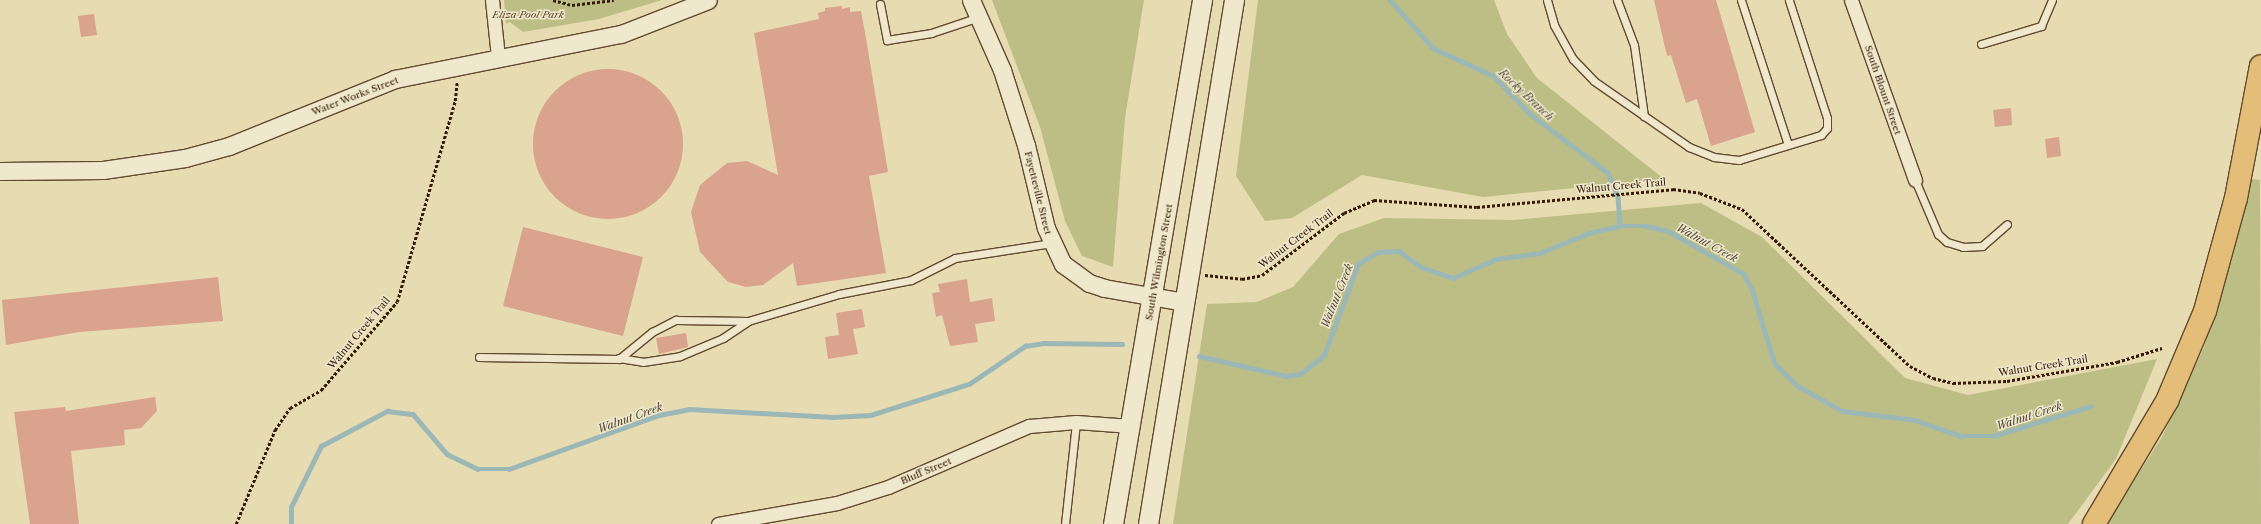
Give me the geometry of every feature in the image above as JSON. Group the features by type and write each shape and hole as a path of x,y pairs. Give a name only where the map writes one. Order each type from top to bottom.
{"highway":[{"path":"2094,524 2167,401 2205,311 2236,198 2261,66"}],"main road":[{"name":"South Wilmington Street","path":"1113,524 1131,426 1202,0"},
{"path":"1148,524 1234,0"}],"street":[{"path":"492,0 498,57"},
{"name":"Water Works Street","path":"0,171 103,170 186,158 229,146 395,79 498,57 621,34 708,0"},
{"name":"Fayetteville Street","path":"971,0 979,17 1022,130 1052,243 1063,264 1089,283 1152,297 1184,302"},
{"name":"South Blount Street","path":"1851,0 1915,180"},
{"name":"Bluff Street","path":"718,524 837,503 888,487 1029,426 1076,422 1131,426"}],"lane":[{"path":"1547,0 1554,25 1573,59 1594,82 1690,147 1724,160 1739,160 1821,135 1828,122 1788,0"},
{"path":"1617,0 1634,45 1644,116"},
{"path":"1741,0 1788,145"},
{"path":"1981,44 2041,26 2052,0"},
{"path":"880,4 887,40 931,33 979,17"},
{"path":"1915,180 1938,234 1947,242 1963,248 1982,246 2007,224"},
{"path":"619,358 652,332 676,320 748,320 839,294 910,280 955,258 1052,243"},
{"path":"479,357 575,361 619,358 643,362 680,356 723,338 748,320"},
{"path":"1065,524 1076,422"}],"path":[{"path":"553,0 572,5 614,0"},
{"name":"Walnut Creek Trail","path":"236,524 274,430 290,408 321,390 397,302 459,79"},
{"name":"Walnut Creek Trail","path":"1203,275 1242,279 1262,275 1344,214 1374,200 1399,199 1463,208 1597,196 1644,190 1674,189 1700,194 1742,209 1910,366 1933,378 1953,383 2007,381 2117,362 2162,348"}],"green space":[{"name":"Eliza Pool Park","path":"504,0 662,0 599,19 523,32 510,22 506,24"},
{"path":"992,0 1144,0 1125,118 1113,267 1082,256 1065,221 1040,127"},
{"path":"1258,0 1494,0 1507,34 1537,78 1664,179 1483,197 1362,175 1292,218 1265,221 1236,176"},
{"path":"2252,179 2260,180 2261,524 2106,524 2162,437 2204,347"},
{"path":"1701,203 1762,237 1905,378 1968,395 2157,359 2116,459 2068,524 1173,524 1207,304 1257,302 1293,287 1339,234 1384,218 1514,220"}],"building":[{"path":"1654,0 1716,0 1755,132 1711,146 1697,99 1686,103 1671,55 1667,56"},
{"path":"842,6 842,9 850,7 850,12 861,11 866,38 888,172 869,176 886,273 797,286 793,263 763,285 746,287 728,282 700,252 691,212 700,185 727,163 747,161 778,175 754,33 819,19 818,13 825,11 825,8"},
{"path":"94,14 97,35 81,37 78,16"},
{"path":"601,69 615,69 630,72 643,78 656,86 666,96 680,122 683,144 682,159 677,173 666,192 656,202 630,216 615,219 601,219 586,216 573,210 560,202 550,192 536,166 533,151 533,137 536,122 542,109 550,96 560,86 586,72"},
{"path":"2011,108 2012,125 1995,127 1993,110"},
{"path":"2059,137 2061,156 2047,158 2045,139"},
{"path":"523,227 643,257 623,336 503,306"},
{"path":"218,277 223,321 79,332 6,345 2,300"},
{"path":"967,279 970,302 992,298 995,321 975,324 978,342 950,346 942,315 936,317 932,293 940,292 938,284"},
{"path":"862,309 865,327 853,329 858,354 828,359 825,337 839,335 836,313"},
{"path":"686,333 688,347 659,354 656,338"},
{"path":"155,397 157,411 141,428 124,430 125,445 71,451 79,524 30,524 14,412 65,407 66,411"}],"waterway":[{"name":"Rocky Branch","path":"1390,0 1433,48 1494,76 1529,113 1608,173 1618,196 1620,226"},
{"name":"Walnut Creek","path":"1199,356 1286,376 1300,374 1324,355 1358,264 1378,252 1399,251 1421,267 1453,278 1496,259 1540,253 1589,233 1620,226 1646,226 1668,231 1744,274 1752,289 1775,364 1798,386 1842,411 1915,420 1961,436 1993,436 2091,406"},
{"name":"Walnut Creek","path":"291,524 291,507 321,446 387,411 413,414 447,454 478,469 509,469 659,415 689,409 833,417 871,415 969,384 1025,346 1043,343 1122,344"}]}
